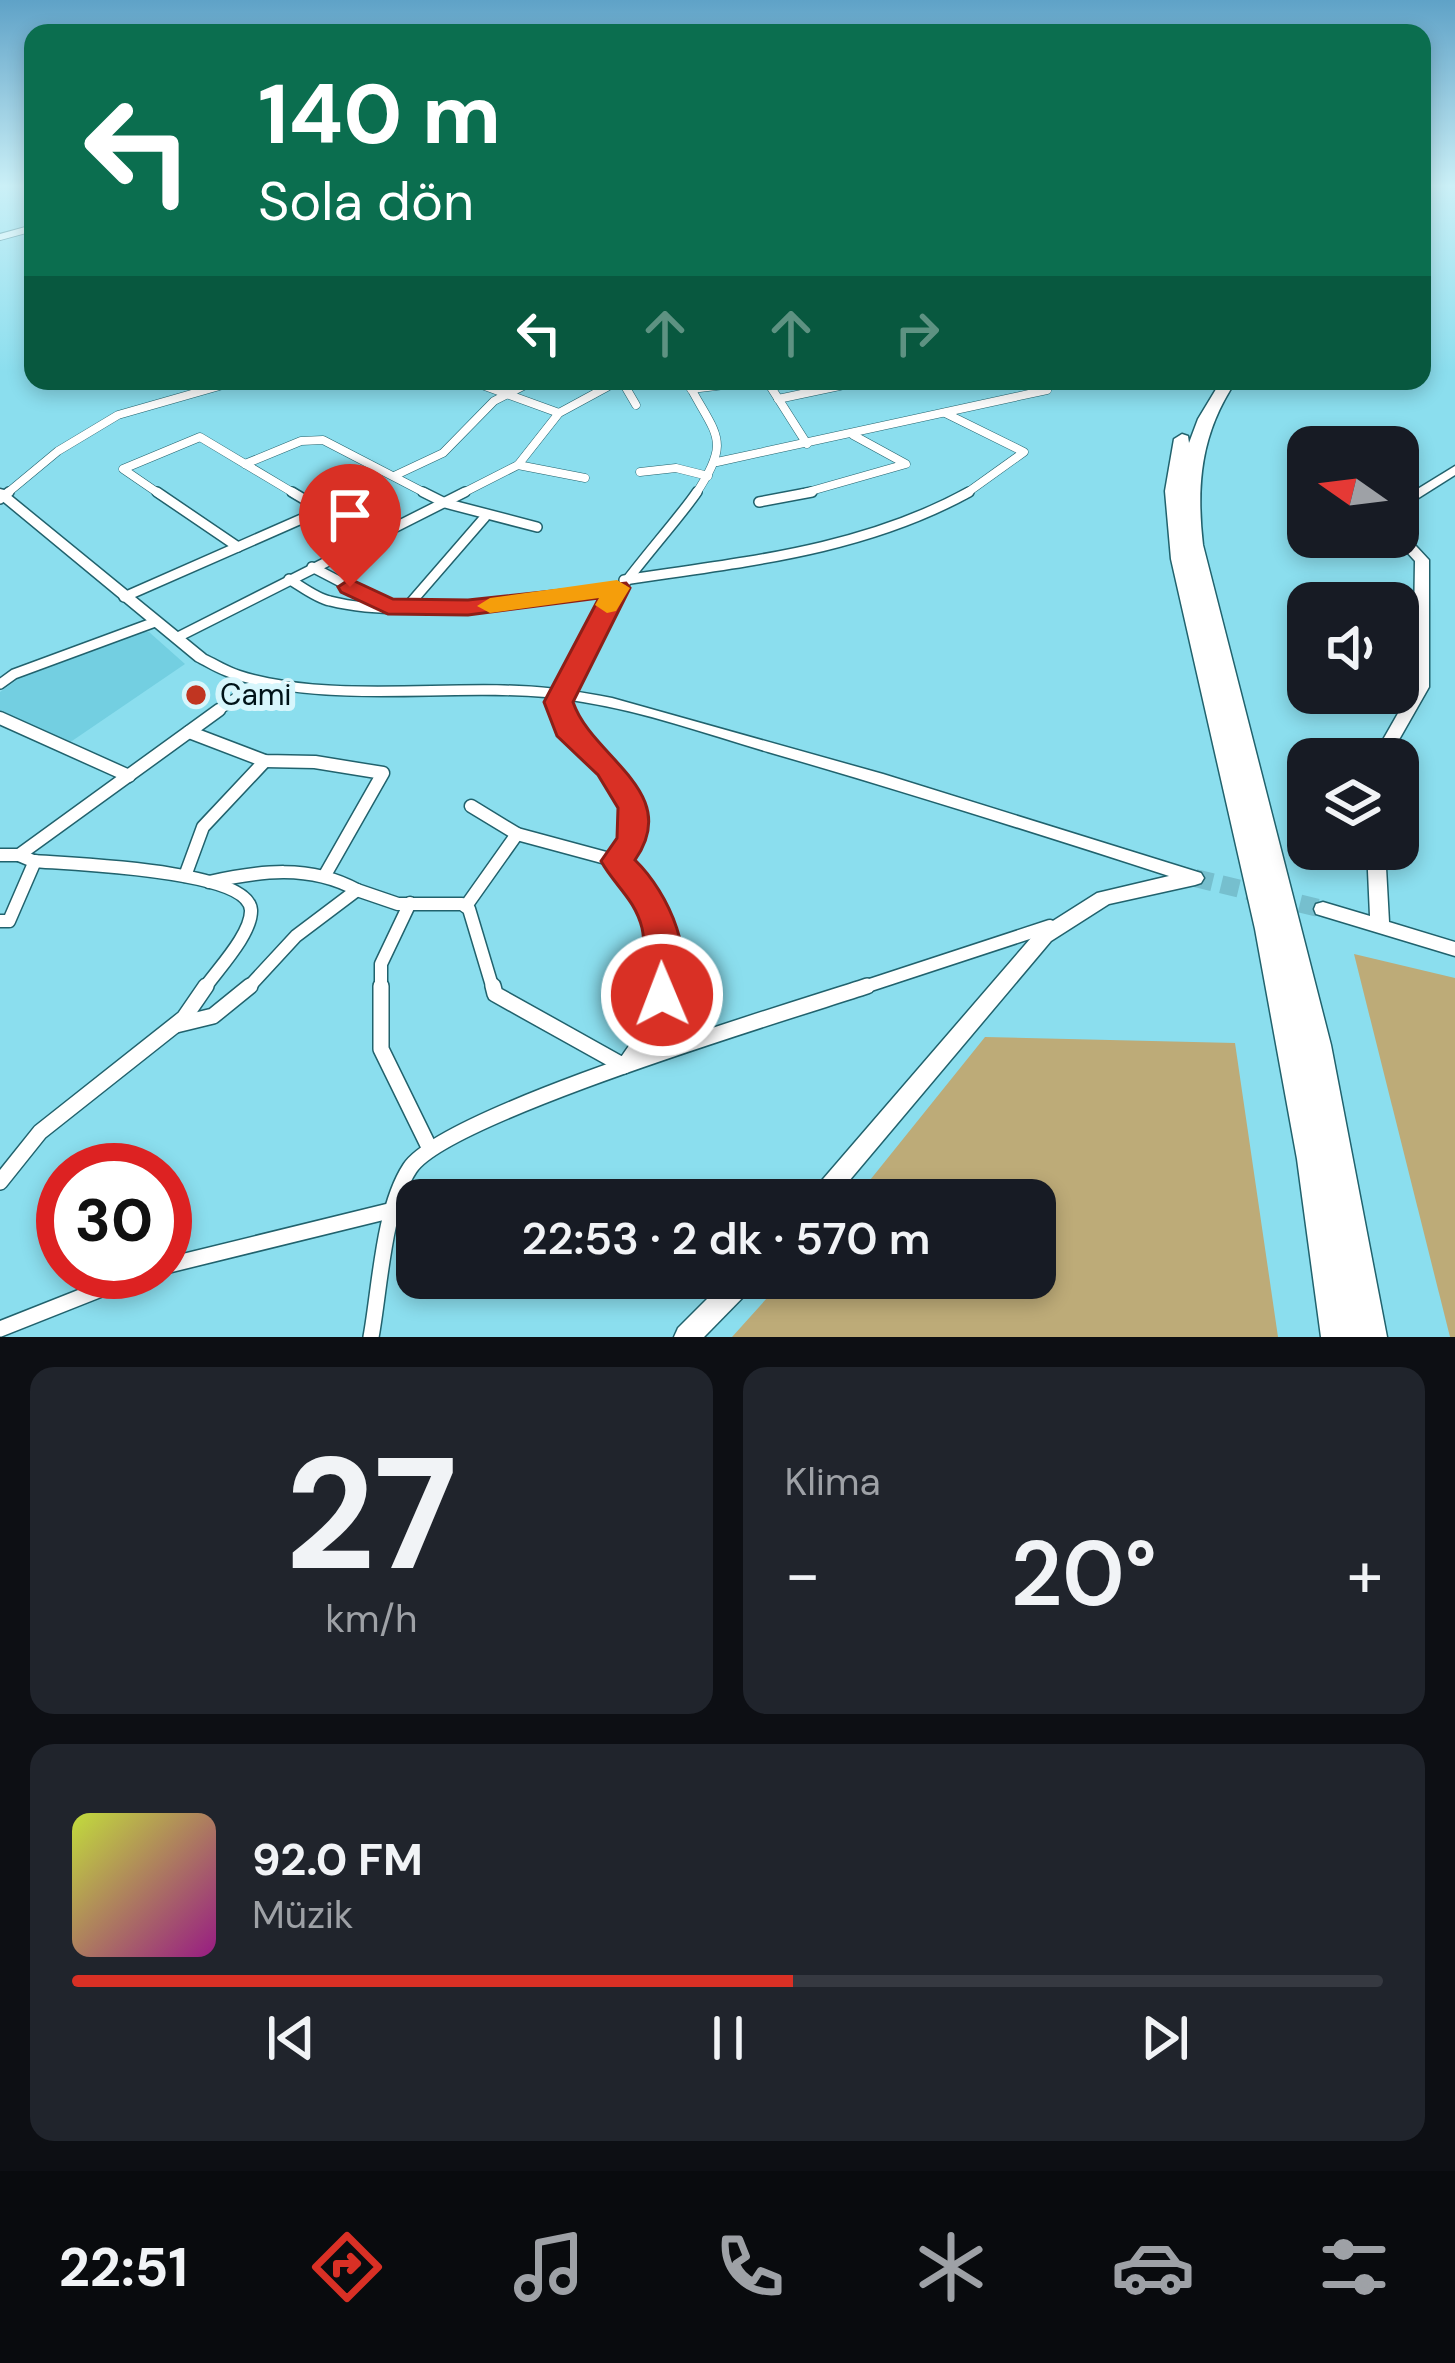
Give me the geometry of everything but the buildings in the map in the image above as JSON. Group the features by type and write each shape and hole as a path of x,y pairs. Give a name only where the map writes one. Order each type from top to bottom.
{"highway":[{"path":"1208,390 1190,418 1178,451 1174,506 1180,559 1268,929 1313,1159 1339,1337"},
{"path":"1223,390 1204,420 1192,456 1189,488 1194,545 1317,1045 1369,1337"}],"street":[{"path":"205,390 118,415 58,451 2,496 219,670 257,682 559,693 626,706 891,781 1196,878 1119,892 1059,923 624,1066 429,1148 406,1173 393,1210 371,1337"},
{"path":"496,390 559,413"},
{"path":"394,476 443,453 494,401 515,390"},
{"path":"176,638 518,465 559,413 603,390"},
{"path":"626,390 636,405"},
{"path":"617,861 632,839 634,808 610,769 568,730 559,693 620,584 718,462 720,445 692,390"},
{"path":"770,390 806,444"},
{"path":"778,399 820,390"},
{"path":"718,462 1047,390"},
{"path":"289,578 337,603 407,607 534,602 887,534 985,487 1024,452 945,413"},
{"path":"759,502 837,487 906,464 853,434"},
{"path":"238,547 123,469 200,437 369,538"},
{"path":"245,464 301,441 319,439 445,503 484,517 537,527"},
{"path":"518,465 585,478"},
{"path":"640,472 682,468 708,476"},
{"path":"1419,493 1455,470"},
{"path":"124,597 322,510"},
{"path":"407,607 484,517"},
{"path":"1393,738 1414,706 1424,676 1419,557"},
{"path":"312,567 388,607"},
{"path":"0,684 14,674 155,622"},
{"path":"19,855 257,682"},
{"path":"0,718 129,776"},
{"path":"189,732 265,761 315,762 383,773 325,875"},
{"path":"185,876 188,856 202,827 265,761"},
{"path":"471,806 517,834 617,861 647,896 664,958 658,1010 624,1066"},
{"path":"466,906 517,834"},
{"path":"0,855 185,876 242,894 250,904 250,917 190,1010 40,1132 0,1182"},
{"path":"0,921 8,921 35,861"},
{"path":"1377,870 1380,926"},
{"path":"206,882 267,873 325,875 358,890 410,903 448,900 466,906"},
{"path":"176,1025 200,1023 233,1007 286,944 358,890"},
{"path":"410,903 382,964 381,1049 429,1148"},
{"path":"466,906 495,994 624,1066"},
{"path":"1323,909 1455,950"},
{"path":"837,1179 948,1053 1030,950 1059,923"},
{"path":"192,1259 393,1210"},
{"path":"0,1329 76,1299"},
{"path":"687,1337 724,1299"}],"shaded area":[{"path":"149,632 185,664 69,743 0,713 0,692 21,677"},
{"path":"1354,954 1455,978 1455,1337 1450,1337"},
{"path":"985,1037 1235,1043 1278,1337 732,1337 766,1299 1056,1299 1056,1179 871,1179"}],"tunnel":[{"path":"1195,878 1323,909"}],"slow traffic":[{"path":"490,606 617,588 607,605"}],"place":[{"name":"Cami","path":"196,695"}],"route":[{"path":"350,587 388,607 468,608 617,588 559,693 559,702 568,730 610,769 634,808 632,839 617,861 647,896 658,923 664,958 662,995"}]}
